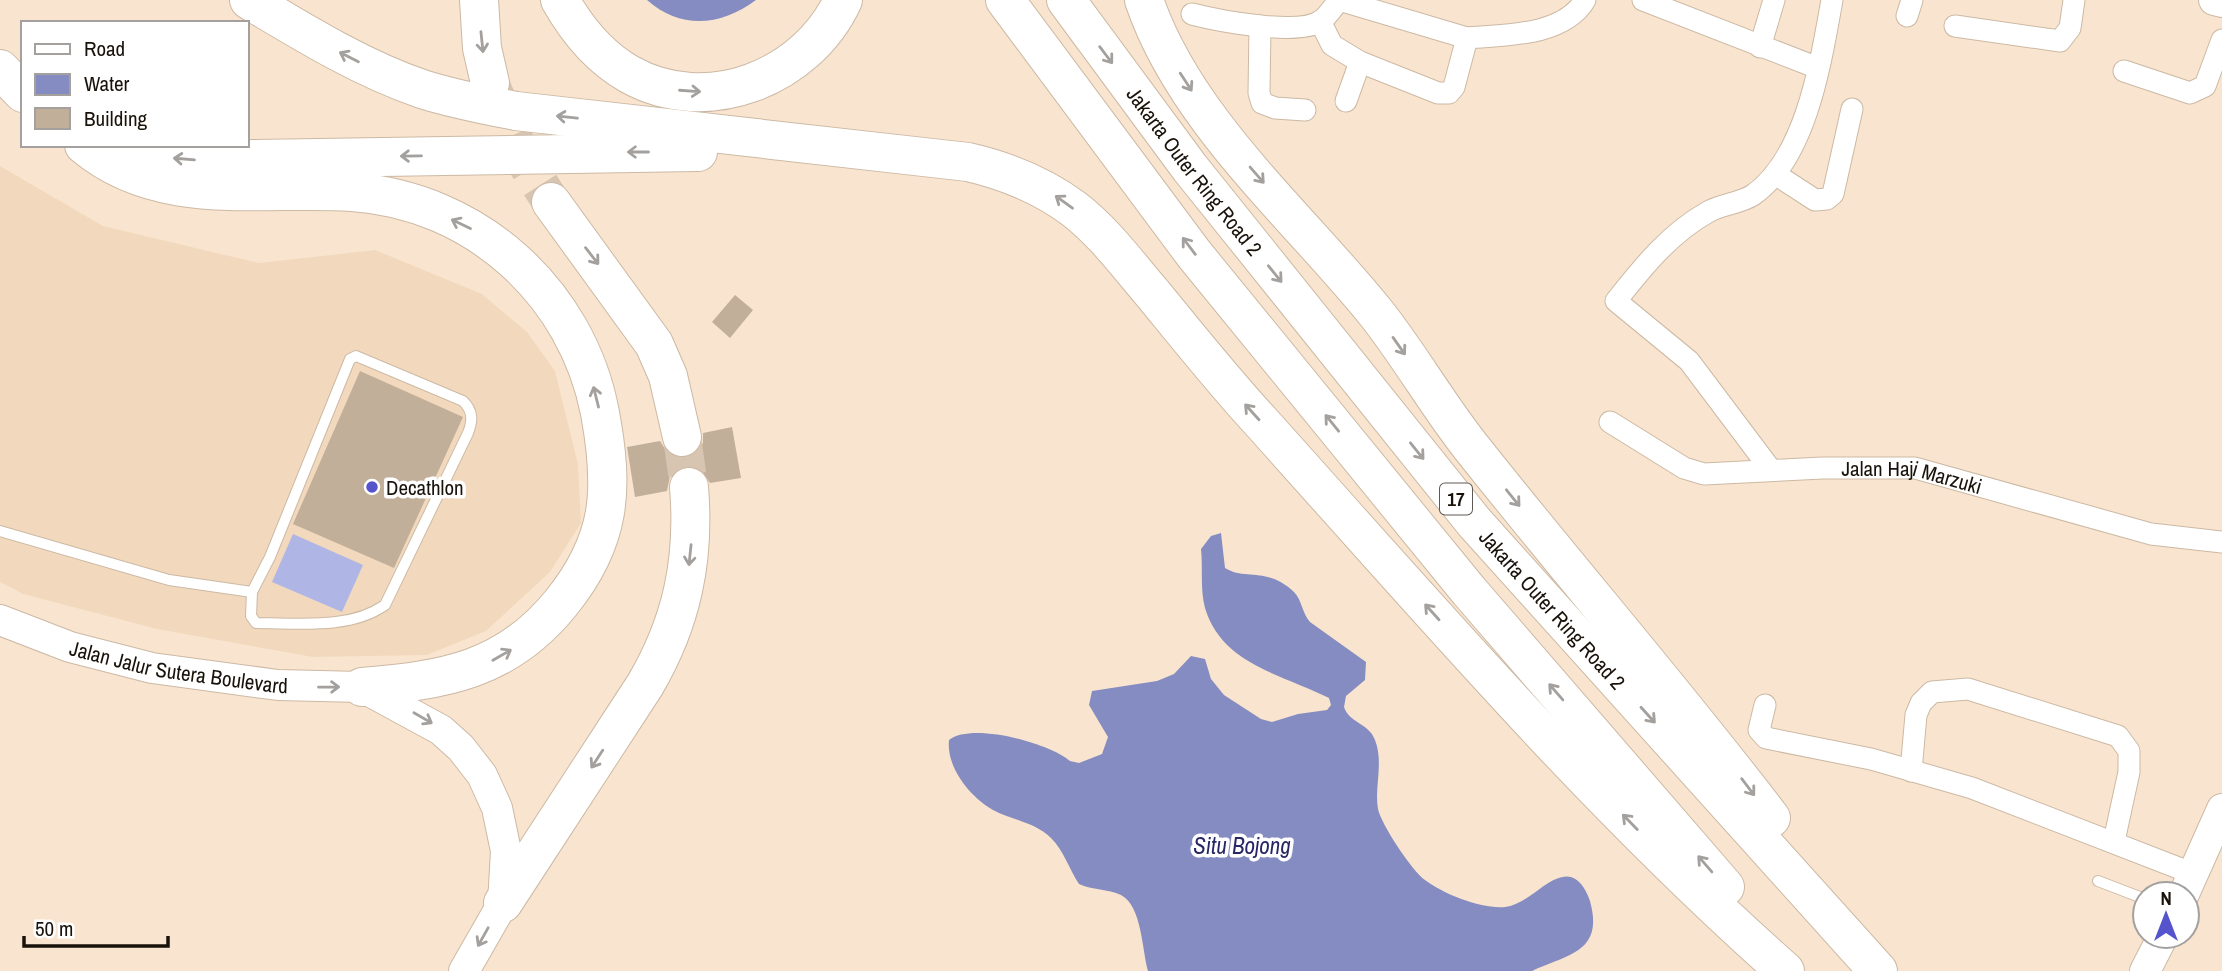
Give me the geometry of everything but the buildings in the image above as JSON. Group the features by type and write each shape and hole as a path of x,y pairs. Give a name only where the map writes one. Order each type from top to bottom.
{"highway":[{"path":"249,0 379,71 423,89 462,100 516,111 997,168 1036,185 1075,210 1115,248 1233,392 1478,663 1696,892 1785,971"},
{"path":"479,0 482,48 490,83"},
{"path":"561,0 573,22 598,51 631,75 670,89 708,93 755,83 789,64 815,43 843,0"},
{"name":"17","path":"1005,0 1194,254 1451,570 1798,971"},
{"name":"Jakarta Outer Ring Road 2","path":"1066,0 1190,168 1474,522 1878,971"},
{"path":"1144,0 1162,45 1212,123 1377,314 1470,445 1706,733 1887,971"},
{"path":"0,69 21,91"},
{"path":"87,147 118,167 185,188 243,193 355,192 425,209 470,228 510,254 541,286 567,322 592,382 608,464 609,487 603,527 585,567 565,598 538,630 492,661 439,680 362,687"},
{"path":"121,147 195,160 560,153 878,152"},
{"path":"551,202 654,344 668,376 681,437"},
{"path":"503,903 645,685 666,647 681,606 690,561 688,487"}],"main road":[{"path":"2214,0 2222,2"},
{"name":"Jalan Jalur Sutera Boulevard","path":"0,620 70,647 152,668 278,685 362,687"},
{"path":"362,687 441,730 461,748 482,775 502,821 506,851 503,903 464,971"},
{"path":"2191,880 2222,809"},
{"path":"2145,971 2156,950"}],"street":[{"path":"1192,14 1260,26 1320,21 1339,0 1467,38 1511,35 1569,20 1585,0"},
{"path":"1643,0 1818,68"},
{"path":"1771,470 1689,361 1616,301 1648,261 1691,221 1712,209 1752,195 1775,174 1801,127 1818,68 1832,0"},
{"path":"1955,26 2060,41 2070,28 2074,0"},
{"path":"1760,47 1767,2"},
{"path":"1320,21 1332,45 1360,62 1438,93 1448,93 1454,87 1467,38"},
{"path":"1260,26 1259,93 1262,103 1275,108 1305,110"},
{"path":"2124,71 2190,93 2200,91 2205,86 2222,40"},
{"path":"1346,101 1360,62"},
{"path":"1775,174 1815,200 1828,199 1833,194 1852,109"},
{"name":"Jalan Haji Marzuki","path":"1610,422 1684,468 1704,474 1915,468 2151,534 2222,541"},
{"path":"1911,771 1916,715 1921,703 1932,692 1968,689 2118,736 2129,751 2129,772 2114,841"},
{"path":"1765,705 1759,730 1766,738 1911,771 1972,788 2114,841 2182,880"}],"lane":[{"path":"361,356 463,401 471,411 472,422 468,433 430,506 395,589 385,606 373,613 335,623 256,623 251,616 252,592 311,468 350,359 361,356"},
{"path":"1,532 169,580 252,592"},
{"path":"2098,881 2131,894"}],"shaded area":[{"path":"0,166 103,226 259,263 375,250 482,294 527,332 555,371 578,464 581,523 550,572 486,631 427,655 313,657 157,629 23,594 0,582"},
{"path":"293,534 363,565 342,612 272,582"}],"water":[{"path":"647,0 756,0 729,15 701,21 673,16"},
{"name":"Situ Bojong","path":"1221,533 1225,568 1241,574 1265,576 1284,584 1297,595 1310,622 1366,662 1365,680 1346,696 1344,707 1350,717 1368,730 1375,740 1379,757 1377,792 1380,816 1405,858 1419,875 1463,900 1495,907 1514,905 1555,879 1571,877 1581,884 1587,894 1593,918 1588,941 1580,949 1532,971 1148,971 1137,918 1128,901 1116,893 1079,884 1051,838 1031,825 993,810 968,789 951,760 949,740 975,733 1010,737 1079,763 1102,754 1108,737 1089,705 1092,691 1157,681 1174,674 1191,656 1205,659 1211,679 1224,695 1261,719 1272,722 1298,714 1327,710 1331,705 1329,698 1256,666 1225,643 1213,627 1203,601 1201,549 1211,536"}],"tunnel":[{"path":"490,83 521,155 551,202"},
{"path":"682,437 689,487"}],"place":[{"name":"Decathlon","path":"372,487"}]}
